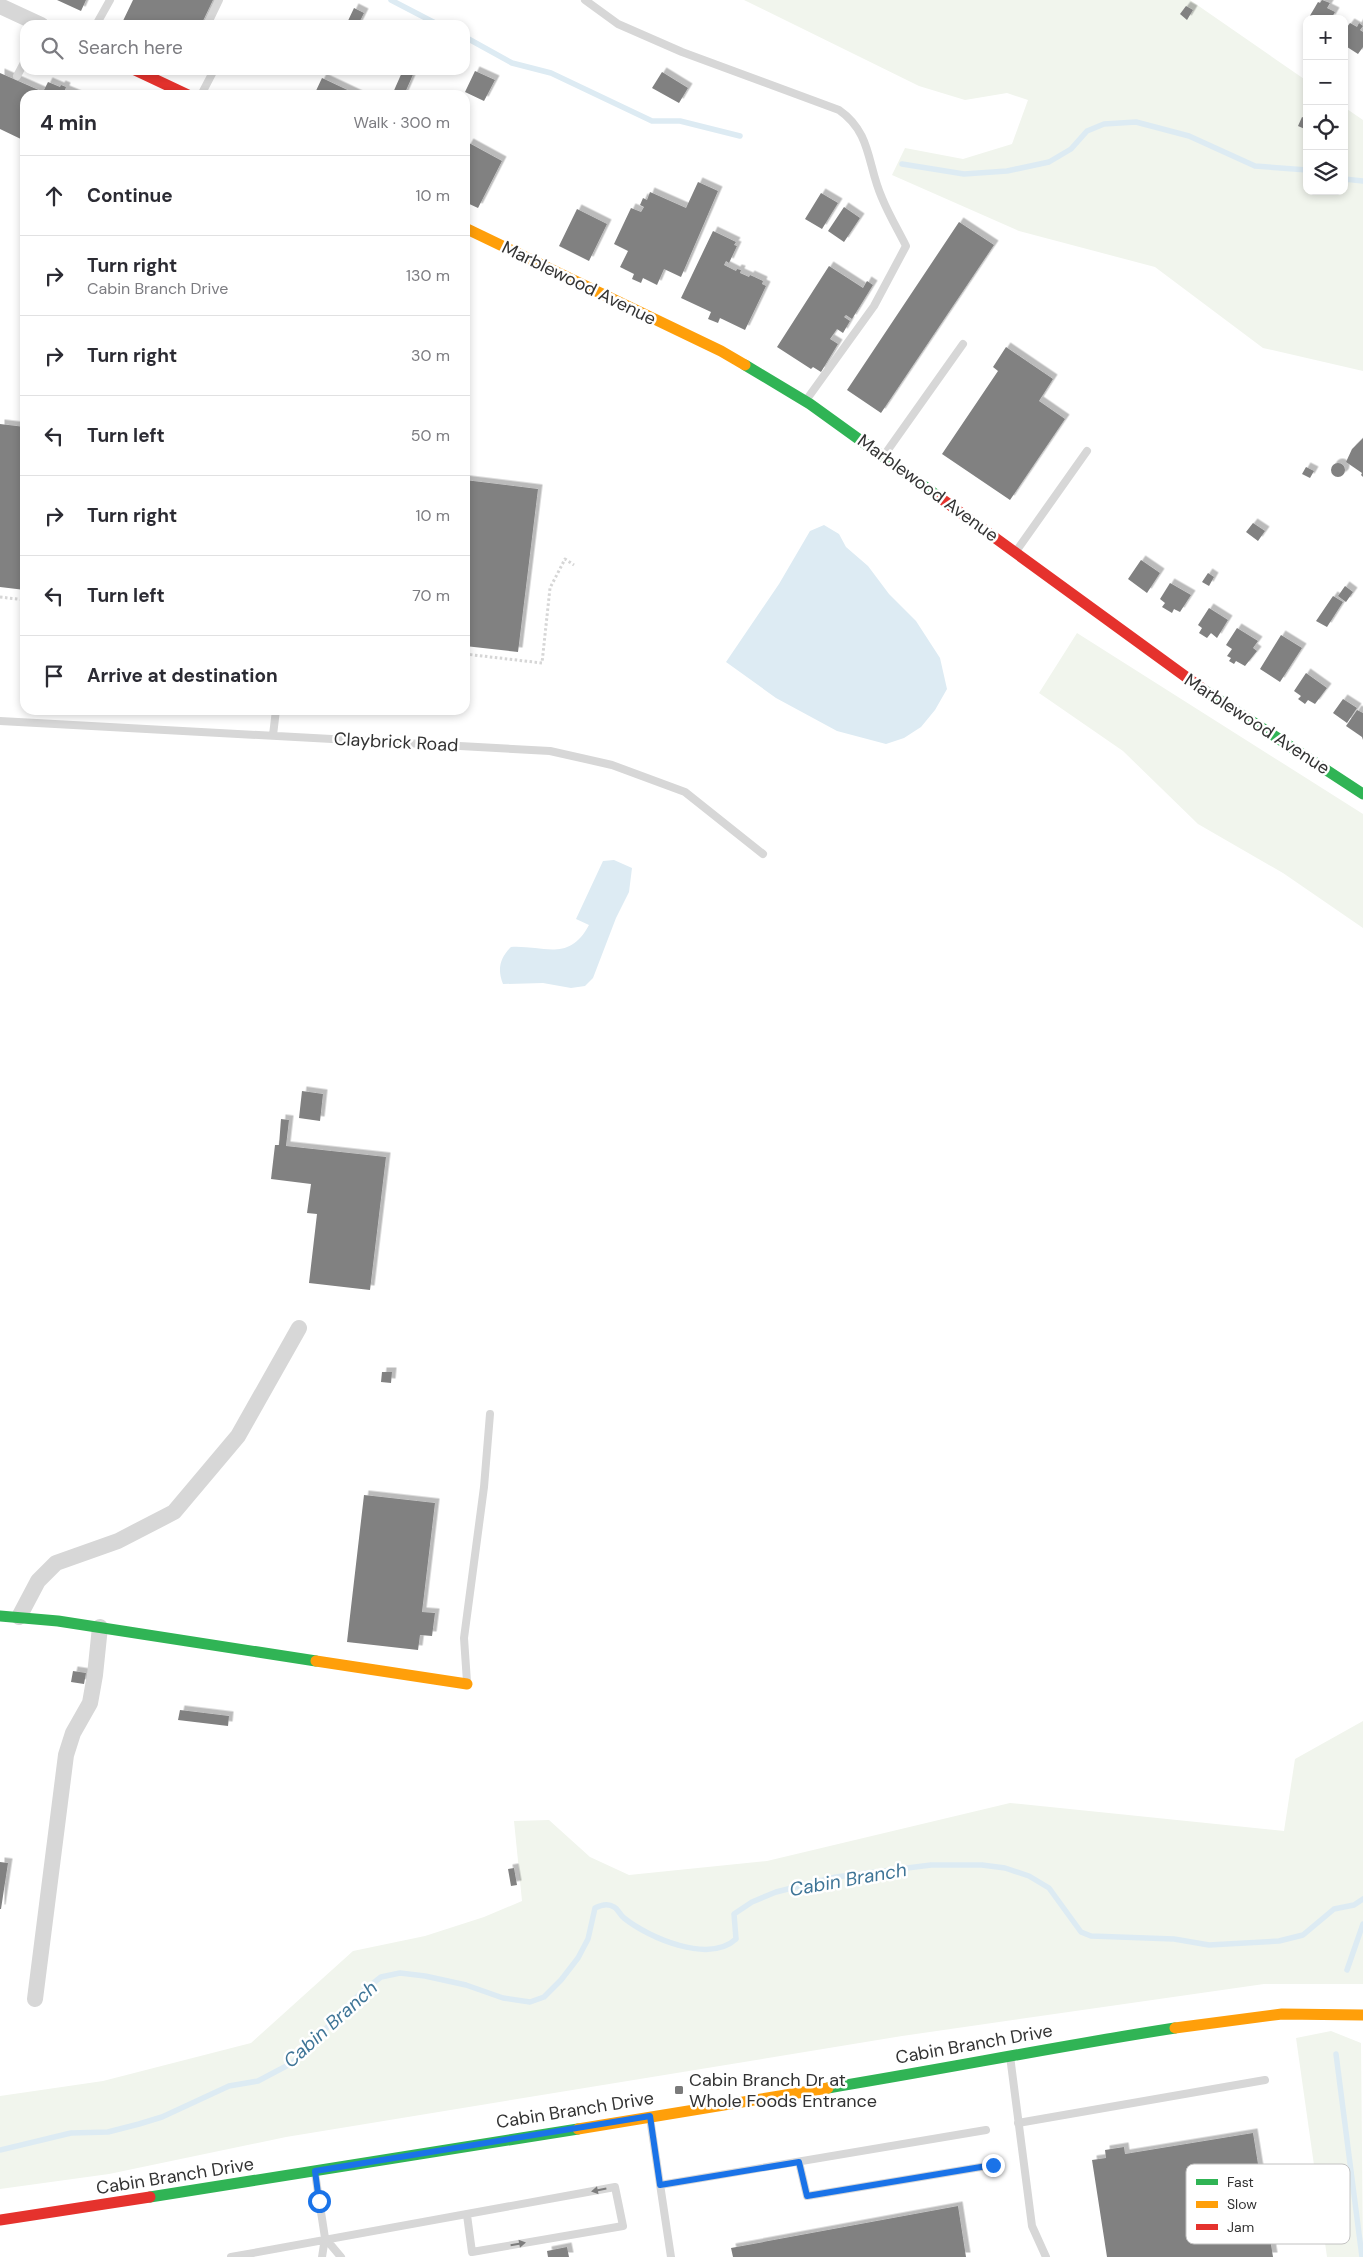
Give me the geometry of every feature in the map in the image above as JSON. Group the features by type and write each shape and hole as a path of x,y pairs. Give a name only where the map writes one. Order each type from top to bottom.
{"street":[{"path":"0,6 30,20"},
{"path":"146,75 177,90"},
{"name":"Marblewood Avenue","path":"470,230 721,351 805,401 884,456 1190,681 1363,794"},
{"path":"19,1617 38,1581 56,1563 118,1541 174,1512 238,1436 299,1328"},
{"path":"0,1616 100,1627 467,1684"},
{"path":"35,1999 66,1755 73,1733 90,1703 100,1627"},
{"name":"Cabin Branch Drive","path":"0,2220 963,2066 1010,2054 1257,2016 1319,2011 1363,2015"}],"lane":[{"path":"99,20 110,0"},
{"path":"209,20 219,0"},
{"path":"584,0 618,24 682,52 840,110 854,120 864,139 881,197 906,246 874,306 805,401"},
{"path":"17,76 20,70"},
{"path":"204,90 211,75"},
{"path":"884,456 963,344"},
{"path":"1015,552 1087,451"},
{"path":"273,735 275,715"},
{"name":"Claybrick Road","path":"0,721 550,751 612,765 685,792 763,854"},
{"path":"467,1684 464,1638 484,1487 490,1414"},
{"path":"1010,2054 1032,2226 1046,2257"},
{"path":"1018,2123 1265,2080"},
{"path":"650,2116 671,2257"},
{"path":"660,2185 986,2130"},
{"path":"799,2162 807,2196 993,2165"},
{"path":"315,2171 325,2238 322,2257"},
{"path":"231,2257 325,2238 467,2215 615,2187 623,2226 472,2252 467,2215"},
{"path":"325,2238 341,2257"}],"path":[{"path":"470,655 542,663 550,588 565,559 574,565"},
{"path":"0,597 20,599"}],"shaded area":[{"path":"744,0 1190,0 1303,78 1303,195 1348,195 1348,110 1363,120 1363,371 1263,348 1155,267 1019,231 892,175 905,148 963,159 1012,144 1028,100 1007,93 965,100 919,86"},
{"path":"824,525 839,534 846,547 868,566 889,594 916,621 940,658 947,689 935,710 921,727 904,738 886,744 837,731 776,698 726,662 779,584 810,531"},
{"path":"1077,633 1363,814 1363,928 1283,873 1198,824 1123,751 1039,693"},
{"path":"614,860 632,868 629,892 616,918 593,978 585,986 571,988 543,983 503,984 500,973 501,964 504,955 511,947 564,948 573,944 581,937 589,925 576,919 603,861"},
{"path":"1363,1721 1363,1984 1264,1984 902,2036 286,2137 109,2174 0,2189 0,2096 103,2081 251,2043 353,1951 425,1936 484,1917 522,1901 514,1821 549,1820 590,1857 629,1875 767,1861 1010,1803 1284,1831 1295,1759"},
{"path":"1331,2031 1361,2043 1363,2257 1327,2257 1325,2244 1350,2244 1350,2164 1314,2164 1296,2038"}],"building":[{"path":"57,0 86,0 81,11"},
{"path":"133,0 213,0 203,20 123,20"},
{"path":"1322,0 1330,3 1327,8 1335,12 1333,15 1310,15 1318,2 1320,3"},
{"path":"1186,6 1193,10 1187,20 1180,14"},
{"path":"354,8 364,13 360,20 348,20"},
{"path":"1350,23 1357,27 1359,23 1363,26 1360,30 1363,32 1363,47 1358,54 1348,48 1348,26"},
{"path":"475,71 495,80 484,101 470,94 470,90 466,90"},
{"path":"662,72 688,88 679,103 652,88"},
{"path":"0,73 38,90 20,90 20,139 0,129"},
{"path":"401,75 413,75 406,90 394,90"},
{"path":"322,78 347,90 316,90"},
{"path":"48,82 60,87 61,85 66,87 65,90 44,90"},
{"path":"1302,117 1303,117 1303,128 1298,126"},
{"path":"470,144 502,161 478,208 470,204"},
{"path":"698,182 718,191 681,277 664,269 657,285 643,278 641,283 632,279 634,274 620,267 628,251 614,244 631,208 641,212 644,207 640,205 643,198 647,200 650,192 686,208"},
{"path":"821,193 838,203 822,229 805,219"},
{"path":"844,207 860,218 844,242 828,231"},
{"path":"577,209 607,224 589,261 559,246"},
{"path":"959,222 994,245 881,413 847,390"},
{"path":"713,231 736,242 734,245 737,246 729,263 726,261 724,265 736,271 737,269 741,270 740,273 763,281 762,284 766,286 745,330 720,318 718,323 708,319 711,312 681,298"},
{"path":"829,266 863,288 867,281 873,285 852,319 846,315 844,317 850,321 843,333 837,329 830,339 838,344 821,372 813,367 811,369 777,347"},
{"path":"1006,347 1053,379 1039,401 1065,419 1010,500 942,454 998,371 993,367"},
{"path":"0,424 20,426 20,589 0,587"},
{"path":"1363,438 1363,477 1362,473 1346,462 1352,449"},
{"path":"1338,463 1343,465 1345,470 1343,475 1338,477 1333,475 1331,470 1333,465"},
{"path":"1306,467 1314,471 1310,478 1302,474"},
{"path":"470,481 538,489 518,652 470,647"},
{"path":"1253,523 1265,531 1258,541 1246,532"},
{"path":"1141,560 1160,573 1147,593 1128,579"},
{"path":"1208,573 1214,577 1209,586 1202,582"},
{"path":"1170,583 1191,595 1180,612 1174,609 1172,613 1162,607 1165,603 1160,599"},
{"path":"1345,586 1353,592 1346,602 1338,596"},
{"path":"1333,596 1343,602 1327,627 1316,621"},
{"path":"1209,608 1228,620 1217,638 1211,633 1207,638 1199,633 1202,628 1198,625"},
{"path":"1237,628 1258,641 1253,648 1257,651 1245,666 1236,661 1234,664 1229,661 1231,658 1227,656 1232,649 1226,645"},
{"path":"1281,635 1302,648 1280,682 1260,669"},
{"path":"1306,673 1327,688 1315,704 1308,700 1305,704 1298,699 1301,696 1294,691"},
{"path":"1343,699 1357,708 1347,723 1333,713"},
{"path":"1357,710 1363,713 1363,740 1362,737 1346,726"},
{"path":"302,1091 323,1094 320,1121 299,1118"},
{"path":"281,1119 289,1120 286,1146 386,1157 370,1290 309,1283 317,1214 307,1213 311,1184 271,1179 275,1145 279,1145"},
{"path":"382,1372 392,1372 391,1383 381,1382"},
{"path":"364,1495 435,1503 422,1612 435,1613 432,1636 420,1635 418,1650 347,1642"},
{"path":"73,1671 86,1673 84,1684 71,1682"},
{"path":"180,1710 229,1716 228,1726 178,1720"},
{"path":"0,1862 8,1863 1,1909 0,1909"},
{"path":"514,1868 517,1885 511,1886 508,1869"},
{"path":"1253,2133 1258,2164 1186,2164 1186,2244 1271,2244 1273,2257 1107,2257 1092,2160 1106,2158 1105,2150 1124,2147 1125,2154"},
{"path":"958,2206 966,2257 733,2257 731,2248"},
{"path":"567,2247 569,2257 548,2257 547,2251"}],"waterway":[{"path":"391,0 429,20"},
{"path":"470,40 512,63 551,73 652,121 680,121 740,136"},
{"path":"902,164 964,174 1007,171 1049,162 1071,149 1087,131 1104,124 1136,122 1189,136 1255,166 1303,170"},
{"path":"1348,179 1363,181"},
{"name":"Cabin Branch","path":"0,2150 71,2133 108,2132 139,2124 162,2117 229,2086 258,2081 292,2063 362,1992 381,1977 400,1973 425,1976 466,1985 503,1998 530,2002 544,1997 561,1980 578,1958 588,1939 595,1908 602,1905 614,1907 635,1926 663,1940 695,1949 711,1949 724,1946 736,1939 734,1914 752,1902 776,1892 836,1877 931,1865 982,1865 1005,1868 1029,1876 1049,1888 1081,1932 1091,1936 1174,1939 1209,1945 1279,1941 1303,1935 1334,1909 1354,1905 1363,1899"},
{"path":"1347,1970 1363,1924"},
{"path":"1336,2054 1362,2257"}],"traffic: fast":[{"path":"745,365 810,404 939,497"},
{"path":"1204,690 1363,794"},
{"path":"0,1616 58,1621 316,1661"},
{"path":"828,2088 1175,2028"},
{"path":"150,2197 578,2129"}],"traffic: slow":[{"path":"470,230 721,351 745,365"},
{"path":"316,1661 467,1684"},
{"path":"1175,2028 1282,2014 1363,2015"},
{"path":"578,2129 828,2088"}],"traffic: jam":[{"path":"146,75 177,90"},
{"path":"939,497 1204,690"},
{"path":"0,2220 150,2197"}],"place":[{"name":"Cabin Branch Dr at Whole Foods Entrance","path":"679,2090"}],"route":[{"path":"319,2201 315,2171 650,2116 660,2185 799,2162 807,2196 993,2165"}]}
